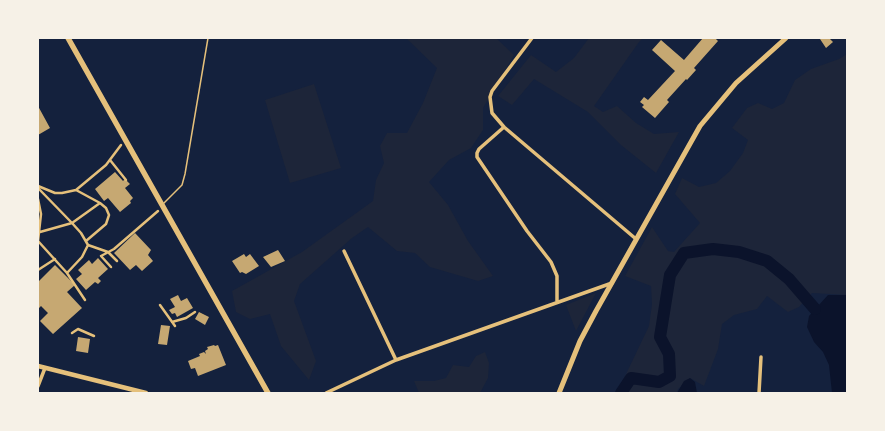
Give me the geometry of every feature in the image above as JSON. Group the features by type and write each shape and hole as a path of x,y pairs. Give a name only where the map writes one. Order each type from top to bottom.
{"main road":[{"path":"68,38 163,204 268,393"},
{"path":"559,393 580,340 685,151 704,120 736,83 786,38"}],"street":[{"path":"532,38 492,91 490,97 492,113 504,127 636,239"},
{"path":"504,127 479,149 477,157 527,231 551,262 556,276 557,302"},
{"path":"38,187 55,193 68,193 76,190 110,160 121,145"},
{"path":"110,160 126,180"},
{"path":"38,187 72,223 88,245 108,252 117,261"},
{"path":"76,190 100,203 108,212 108,221 86,241"},
{"path":"38,199 41,214 38,242 56,259 86,300"},
{"path":"40,232 72,223 100,203"},
{"path":"111,267 101,256 158,211"},
{"path":"67,273 82,257 88,245"},
{"path":"344,250 396,360"},
{"path":"38,270 56,259"},
{"path":"326,393 396,360 612,283"},
{"path":"160,305 175,326"},
{"path":"172,322 186,318 196,312"},
{"path":"72,333 78,329 94,336"},
{"path":"759,393 761,357"},
{"path":"38,366 146,393"},
{"path":"38,386 45,368"}],"lane":[{"path":"163,204 182,186 208,38"}],"shaded area":[{"path":"406,38 496,38 514,55 483,108 483,130 471,148 449,160 429,182 448,205 468,241 493,276 478,281 430,267 415,253 397,251 368,227 352,238 300,284 294,301 316,361 309,380 281,346 270,314 250,319 236,312 232,291 302,252 373,201 376,180 384,163 380,146 387,133 407,133 423,103 437,68"},
{"path":"589,38 643,38 594,106 603,112 617,106 636,123 654,134 679,132 656,173 621,145 588,112 534,79 512,105 498,96 531,55 556,72 574,58"},
{"path":"847,54 847,295 812,293 799,307 788,312 767,296 757,309 734,315 722,324 718,349 704,386 690,378 678,389 677,393 617,393 649,326 652,304 651,286 625,276 652,227 668,251 674,252 700,223 675,194 682,178 699,187 716,183 730,171 743,153 748,140 732,128 747,108 758,103 772,109 784,103 795,80 811,69 839,59"},
{"path":"314,84 341,168 290,183 265,100"},
{"path":"596,293 576,331 566,305"},
{"path":"828,295 847,295 847,393 832,393 829,365 823,352 814,342 807,327 809,316"},
{"path":"485,352 489,363 488,378 480,393 419,393 414,381 434,381 446,378 453,365 469,367 476,356"},
{"path":"690,378 695,382 697,393 677,393 684,381"}],"building":[{"path":"703,38 715,38 718,41 694,68 696,70 667,100 669,102 655,118 642,107 644,105 640,102 644,97 648,100 675,71 652,50 661,40 684,60"},
{"path":"829,38 833,42 826,48 820,39"},
{"path":"38,106 50,128 38,135"},
{"path":"115,172 123,181 125,179 130,184 125,188 133,198 130,201 131,203 120,212 108,198 104,201 95,189"},
{"path":"135,233 151,250 148,255 153,261 142,271 136,265 130,270 114,253"},
{"path":"278,250 285,261 271,267 263,257"},
{"path":"244,254 246,257 250,254 259,266 246,274 242,272 240,273 232,261"},
{"path":"98,258 108,269 98,278 101,281 98,284 95,282 86,290 76,279 82,274 78,270 89,260 92,264"},
{"path":"55,265 75,285 67,292 82,308 53,334 40,321 48,313 41,306 38,309 38,282"},
{"path":"178,295 181,301 187,298 193,308 177,317 175,313 172,314 169,310 175,307 170,299"},
{"path":"199,312 209,317 205,325 195,319"},
{"path":"161,325 170,326 167,345 158,344"},
{"path":"78,337 90,339 88,353 76,351"},
{"path":"218,345 226,365 198,376 195,368 191,369 188,361 200,356 199,354 204,352 206,354 205,351 208,349 207,347"}],"waterway":[{"path":"621,393 631,378 659,382 670,376 669,354 660,337 670,275 684,253 713,249 739,252 767,261 789,279 815,309"}]}
